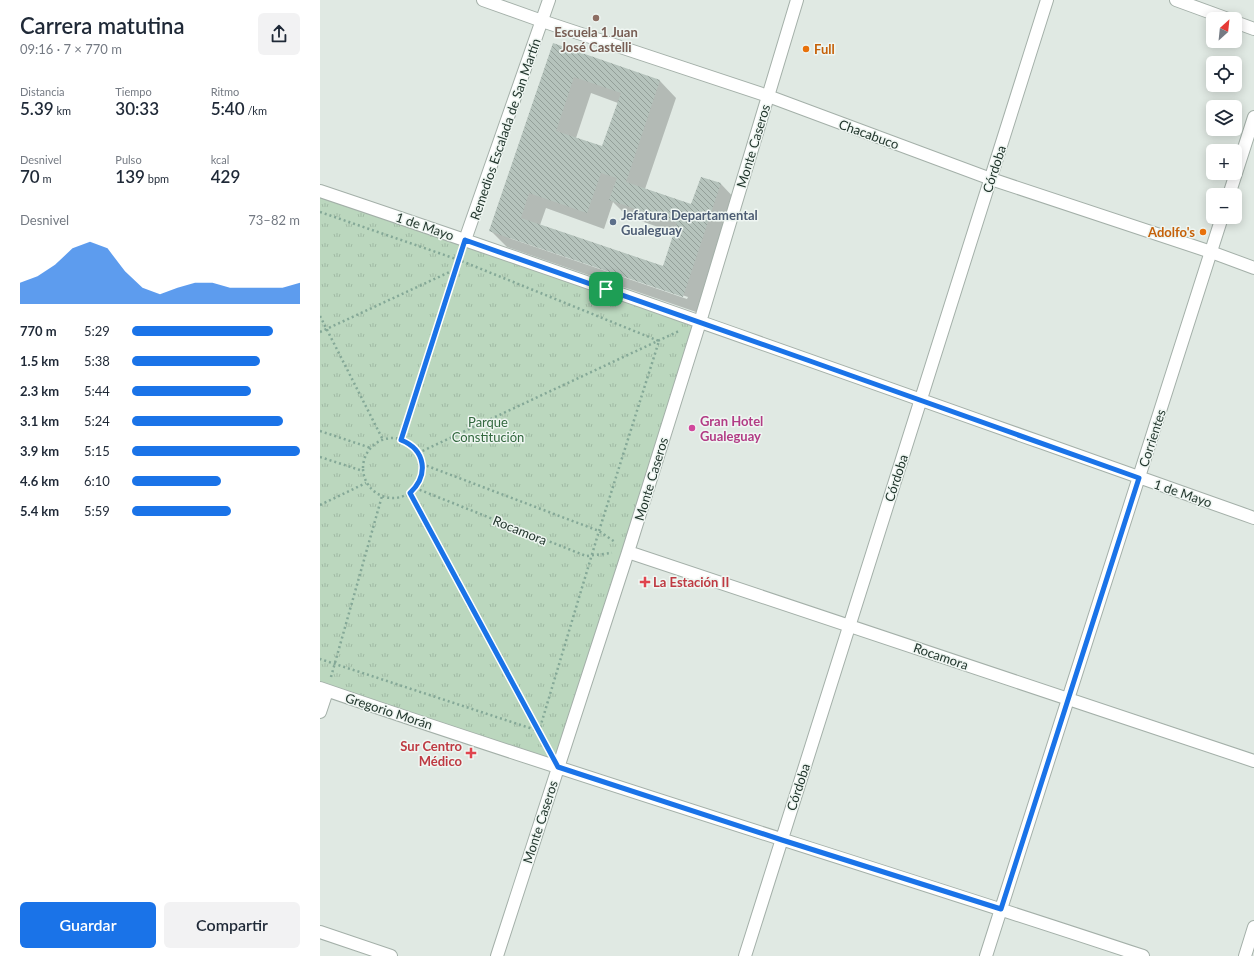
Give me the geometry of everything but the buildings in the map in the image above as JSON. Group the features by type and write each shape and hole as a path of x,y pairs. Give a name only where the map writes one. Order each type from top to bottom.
{"street":[{"name":"Chacabuco","path":"483,0 768,96 991,179 1211,252 1254,268"},
{"name":"Remedios Escalada de San Martín","path":"465,240 549,0"},
{"name":"Monte Caseros","path":"497,956 628,552 700,322 797,0"},
{"name":"Córdoba","path":"744,956 1047,0"},
{"path":"1176,0 1209,12"},
{"path":"1242,24 1254,28"},
{"path":"1231,188 1254,117"},
{"name":"1 de Mayo","path":"320,191 700,322 1254,518"},
{"name":"Corrientes","path":"986,956 1220,224"},
{"name":"Rocamora","path":"628,552 1254,761"},
{"path":"320,712 323,689"},
{"name":"Gregorio Morán","path":"323,689 782,840 1001,909 1143,956"},
{"path":"1245,956 1254,927"},
{"path":"320,932 391,956"}],"path":[{"path":"320,212 459,260 659,340"},
{"path":"401,440 465,240"},
{"path":"320,332 456,269"},
{"path":"320,316 383,440"},
{"path":"418,453 700,322"},
{"path":"539,731 599,531 659,340"},
{"path":"320,431 371,448"},
{"path":"392,438 401,440 408,443 418,453 422,464 421,477 415,488 410,493 401,497 392,498 382,496 370,489 366,483 363,471 365,459 371,448 377,443 392,438"},
{"path":"320,457 363,471"},
{"name":"Rocamora","path":"422,464 599,531 628,552"},
{"path":"320,506 366,483"},
{"name":"Rocamora","path":"415,488 586,556 628,552"},
{"path":"410,493 558,767"},
{"path":"323,689 334,664 382,496"},
{"path":"320,659 539,731"}],"green space":[{"name":"Parque Constitución","path":"320,194 698,322 558,766 320,686"}],"place":[{"name":"Escuela 1 Juan José Castelli","path":"596,18"},
{"name":"Full","path":"806,49"},
{"name":"Jefatura Departamental Gualeguay","path":"613,222"},
{"name":"Adolfo's","path":"1203,232"},
{"name":"Gran Hotel Gualeguay","path":"692,428"},
{"name":"La Estación II","path":"645,582"},
{"name":"Sur Centro Médico","path":"471,753"}],"route":[{"path":"465,240 606,289 1139,478 1001,909 558,767 410,493 420,481 422,464 421,459 414,447 401,440 465,240"}]}
